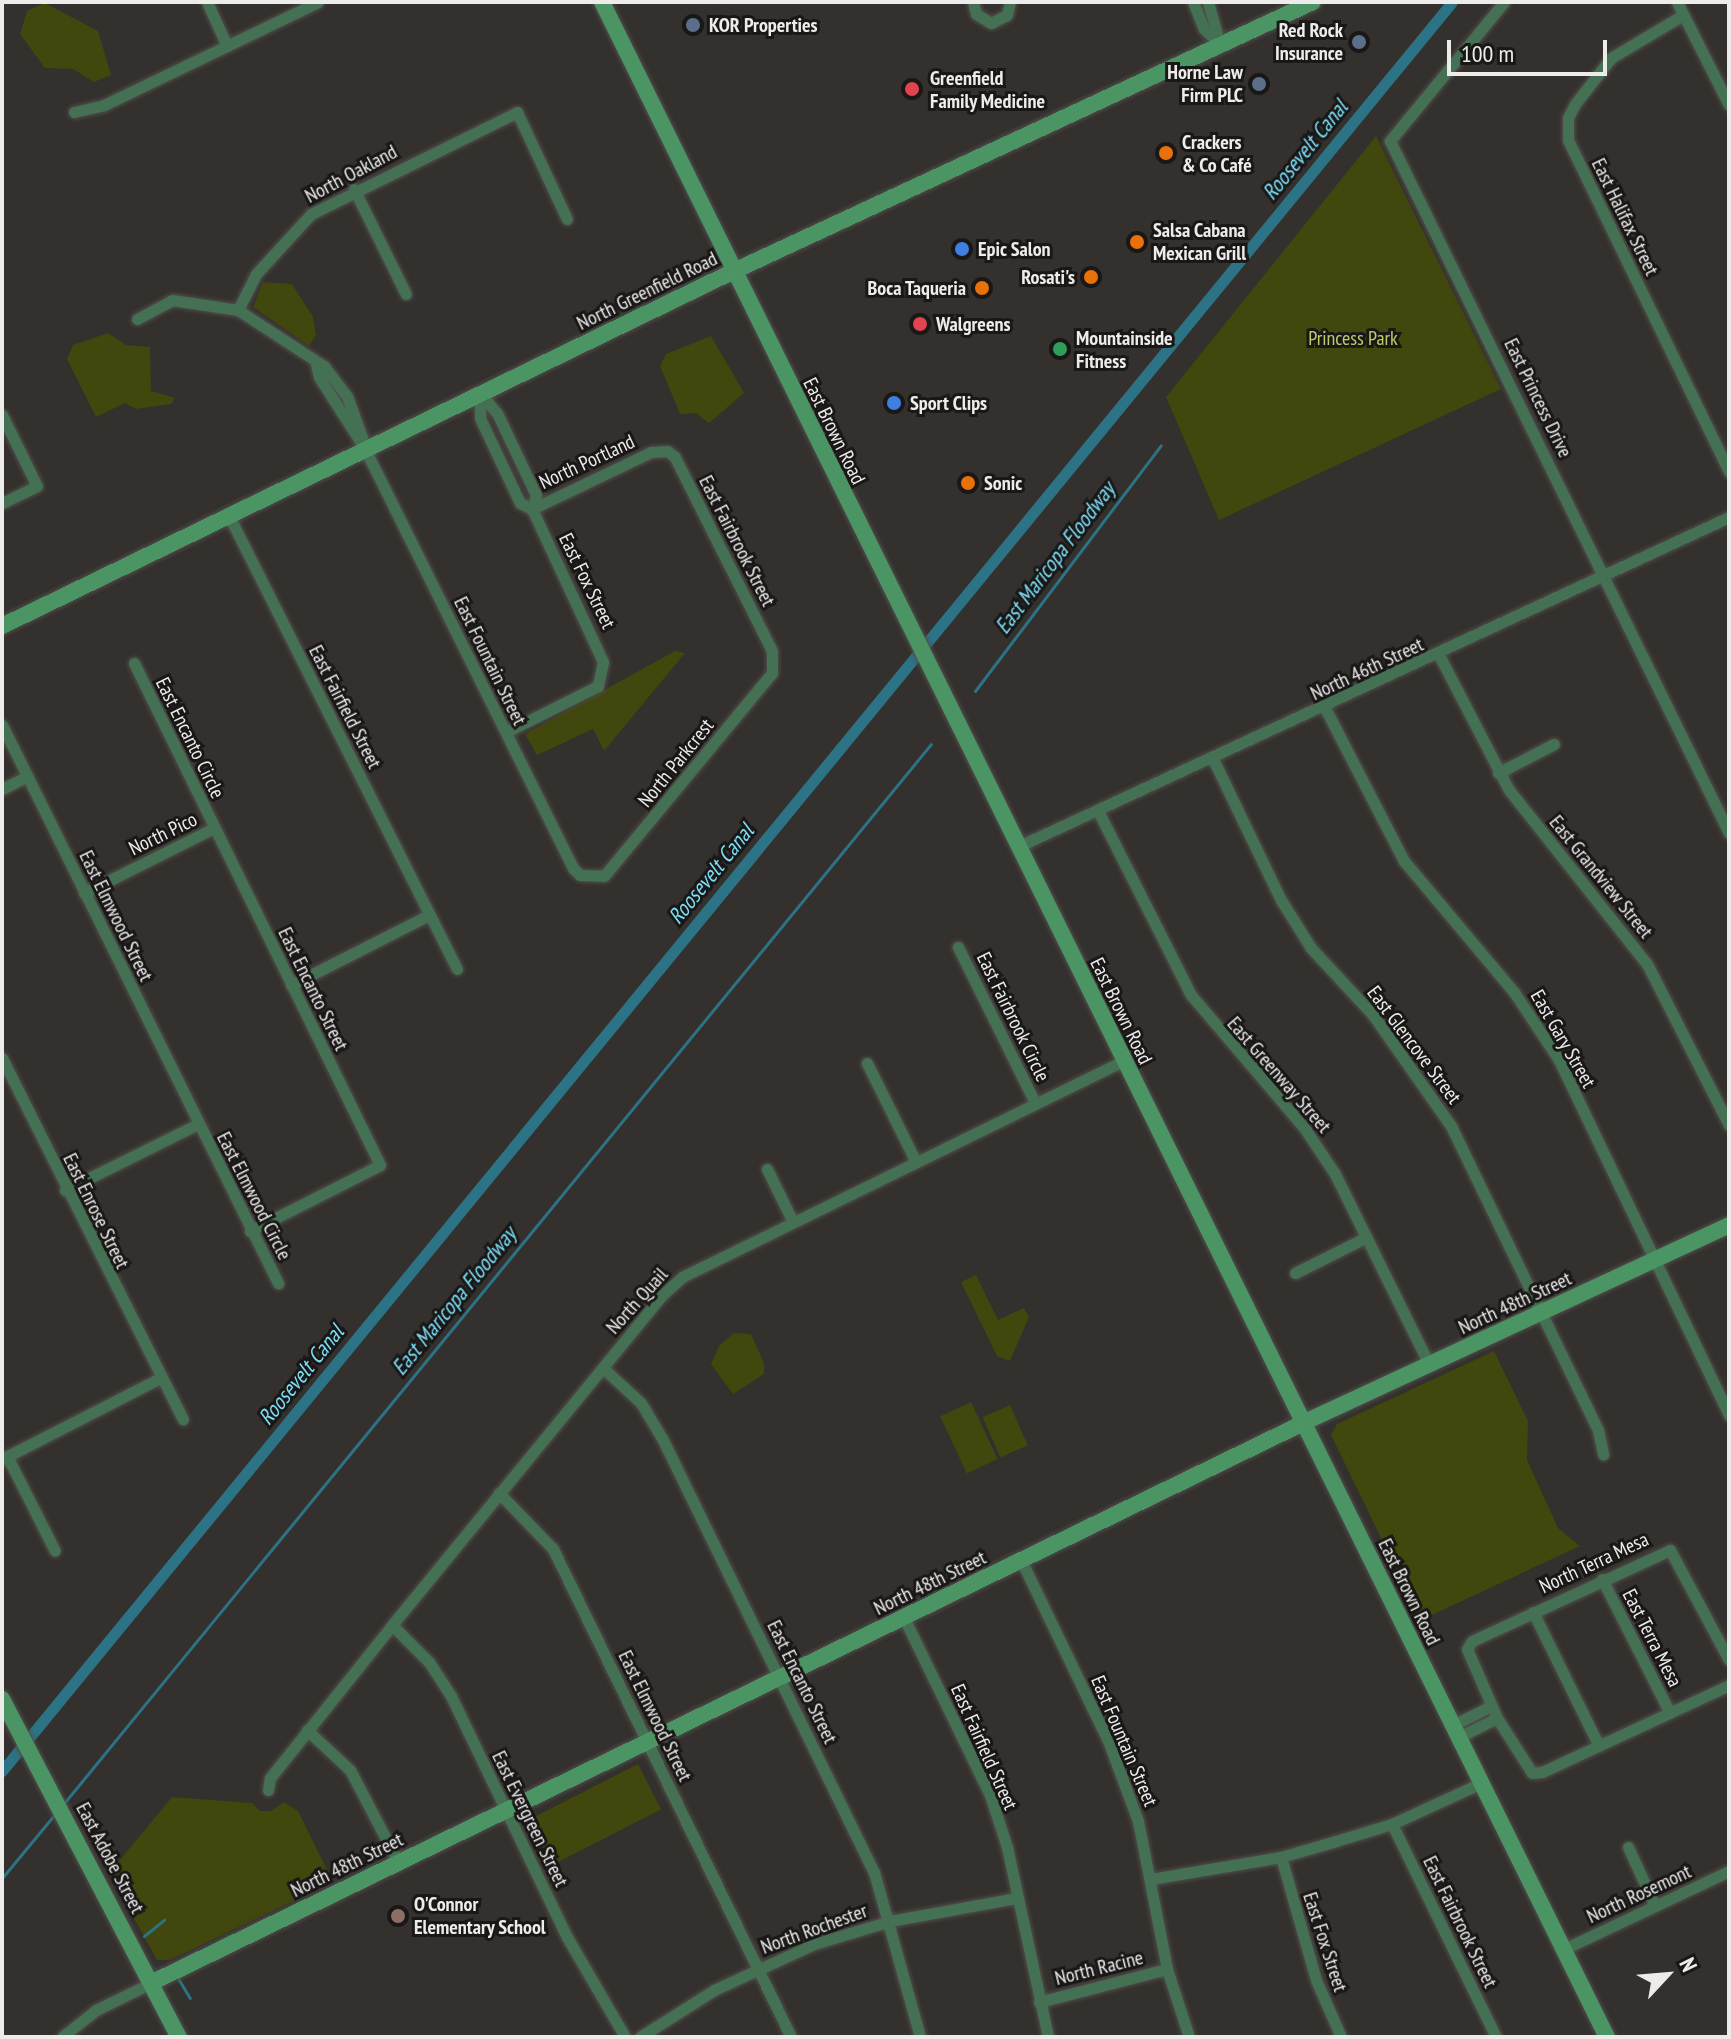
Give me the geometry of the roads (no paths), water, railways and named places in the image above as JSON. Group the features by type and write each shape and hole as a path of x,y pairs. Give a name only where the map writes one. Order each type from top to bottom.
{"main road":[{"name":"East Brown Road","path":"602,2 920,652 1607,2037"},
{"name":"North Greenfield Road","path":"2,626 734,271 1313,2"},
{"name":"North 48th Street","path":"151,1983 1303,1423 1729,1225"},
{"name":"East Adobe Street","path":"2,1699 179,2037"}],"street":[{"path":"207,2 227,46"},
{"path":"74,112 104,105 318,2"},
{"path":"973,2 980,19 991,23 1007,15 1010,2"},
{"path":"1193,2 1204,29 1221,45"},
{"path":"1208,2 1221,45"},
{"name":"East Princess Drive","path":"1504,2 1390,141 1729,833"},
{"path":"1677,2 1728,102"},
{"name":"East Halifax Street","path":"1683,15 1611,58 1575,104 1568,118 1568,140 1729,472"},
{"name":"North Oakland","path":"238,310 274,251 311,214 354,189 517,112 567,219"},
{"path":"354,189 406,294"},
{"path":"137,319 172,300 238,310"},
{"name":"East Fountain Street","path":"238,310 281,334 316,364 336,390 573,868 592,877"},
{"name":"East Fox Street","path":"480,393 497,413 536,495 532,509"},
{"name":"East Fox Street","path":"480,393 480,418 520,503 532,509 602,653 604,672 598,686 506,732"},
{"path":"2,415 37,486 2,503"},
{"name":"North Portland","path":"532,509 658,449"},
{"name":"East Fairbrook Street","path":"658,449 675,457 773,659"},
{"path":"510,480 525,472"},
{"name":"East Fairfield Street","path":"229,516 457,969"},
{"name":"North 46th Street","path":"1017,847 1325,708 1729,517"},
{"name":"East Grandview Street","path":"1439,655 1498,773 1647,964 1729,1125"},
{"name":"North Parkcrest","path":"592,877 613,869 772,673 773,659"},
{"name":"East Encanto Circle","path":"134,663 214,828"},
{"name":"East Gary Street","path":"1325,708 1404,861 1514,992 1559,1060 1729,1415"},
{"name":"East Elmwood Street","path":"2,725 198,1124"},
{"path":"1498,773 1554,744"},
{"name":"East Glencove Street","path":"1213,759 1281,900 1311,948 1373,1015 1430,1091 1598,1430 1603,1454"},
{"path":"2,789 27,776"},
{"name":"East Greenway Street","path":"1098,811 1191,995 1305,1129 1367,1237 1429,1364"},
{"name":"North Pico","path":"84,893 214,828"},
{"name":"East Encanto Street","path":"214,828 380,1165 250,1231"},
{"path":"291,985 429,915"},
{"name":"East Fairbrook Circle","path":"958,947 1035,1103"},
{"name":"East Enrose Street","path":"2,1058 65,1190 183,1419"},
{"name":"North Quail","path":"268,1790 270,1778 307,1730 499,1493 682,1277 1123,1061"},
{"path":"867,1063 916,1162"},
{"path":"65,1190 198,1124"},
{"name":"East Elmwood Circle","path":"198,1124 278,1283"},
{"path":"767,1169 793,1222"},
{"path":"1295,1273 1367,1237"},
{"name":"East Encanto Street","path":"603,1368 641,1403 663,1440 874,1872 920,2037"},
{"path":"55,1551 4,1457 160,1378"},
{"name":"East Elmwood Street","path":"499,1493 553,1549 758,1969"},
{"name":"North Terra Mesa","path":"1491,1706 1467,1649 1472,1641 1670,1550 1729,1660"},
{"name":"East Fountain Street","path":"1022,1562 1109,1743 1138,1821 1167,1969 1189,2037"},
{"name":"East Terra Mesa","path":"1602,1579 1670,1713"},
{"path":"1533,1612 1599,1746"},
{"name":"East Fairfield Street","path":"904,1618 990,1795 1048,2037"},
{"name":"East Evergreen Street","path":"392,1625 429,1662 444,1685 508,1810 567,1937 625,2037"},
{"path":"1456,1731 1491,1706 1532,1773 1599,1746 1729,1685"},
{"path":"1456,1731 1497,1718"},
{"path":"307,1730 350,1770 398,1862"},
{"path":"1151,1879 1281,1857 1392,1824 1481,1783"},
{"name":"East Fairbrook Street","path":"1392,1824 1496,2037"},
{"path":"1628,1847 1655,1906"},
{"name":"East Fox Street","path":"1281,1857 1316,1980 1341,2037"},
{"name":"North Rosemont","path":"1564,1949 1729,1871"},
{"name":"North Rochester","path":"640,2037 758,1969 814,1944 890,1921 1017,1898"},
{"path":"758,1969 791,2037"},
{"name":"North Racine","path":"1039,2002 1167,1969"},
{"path":"62,2037 96,2010 151,1983"}],"waterway":[{"name":"Roosevelt Canal","path":"2,1771 1452,2"},
{"name":"East Maricopa Floodway","path":"975,691 1161,445"},
{"name":"East Maricopa Floodway","path":"65,1802 931,744"},
{"name":"East Maricopa Floodway","path":"2,1878 55,1814"},
{"path":"144,1936 164,1920"},
{"path":"179,1980 190,1998"}],"place":[{"name":"KOR Properties","path":"693,25"},
{"name":"Red Rock Insurance","path":"1359,42"},
{"name":"Horne Law Firm PLC","path":"1259,84"},
{"name":"Greenfield Family Medicine","path":"912,89"},
{"name":"Crackers & Co Café","path":"1166,153"},
{"name":"Salsa Cabana Mexican Grill","path":"1137,242"},
{"name":"Epic Salon","path":"962,249"},
{"name":"Rosati's","path":"1091,277"},
{"name":"Boca Taqueria","path":"982,288"},
{"name":"Walgreens","path":"920,324"},
{"name":"Mountainside Fitness","path":"1060,349"},
{"name":"Sport Clips","path":"894,403"},
{"name":"Sonic","path":"968,483"},
{"name":"O'Connor Elementary School","path":"398,1916"}],"park label":[{"name":"Princess Park","path":"1353,338"}]}
